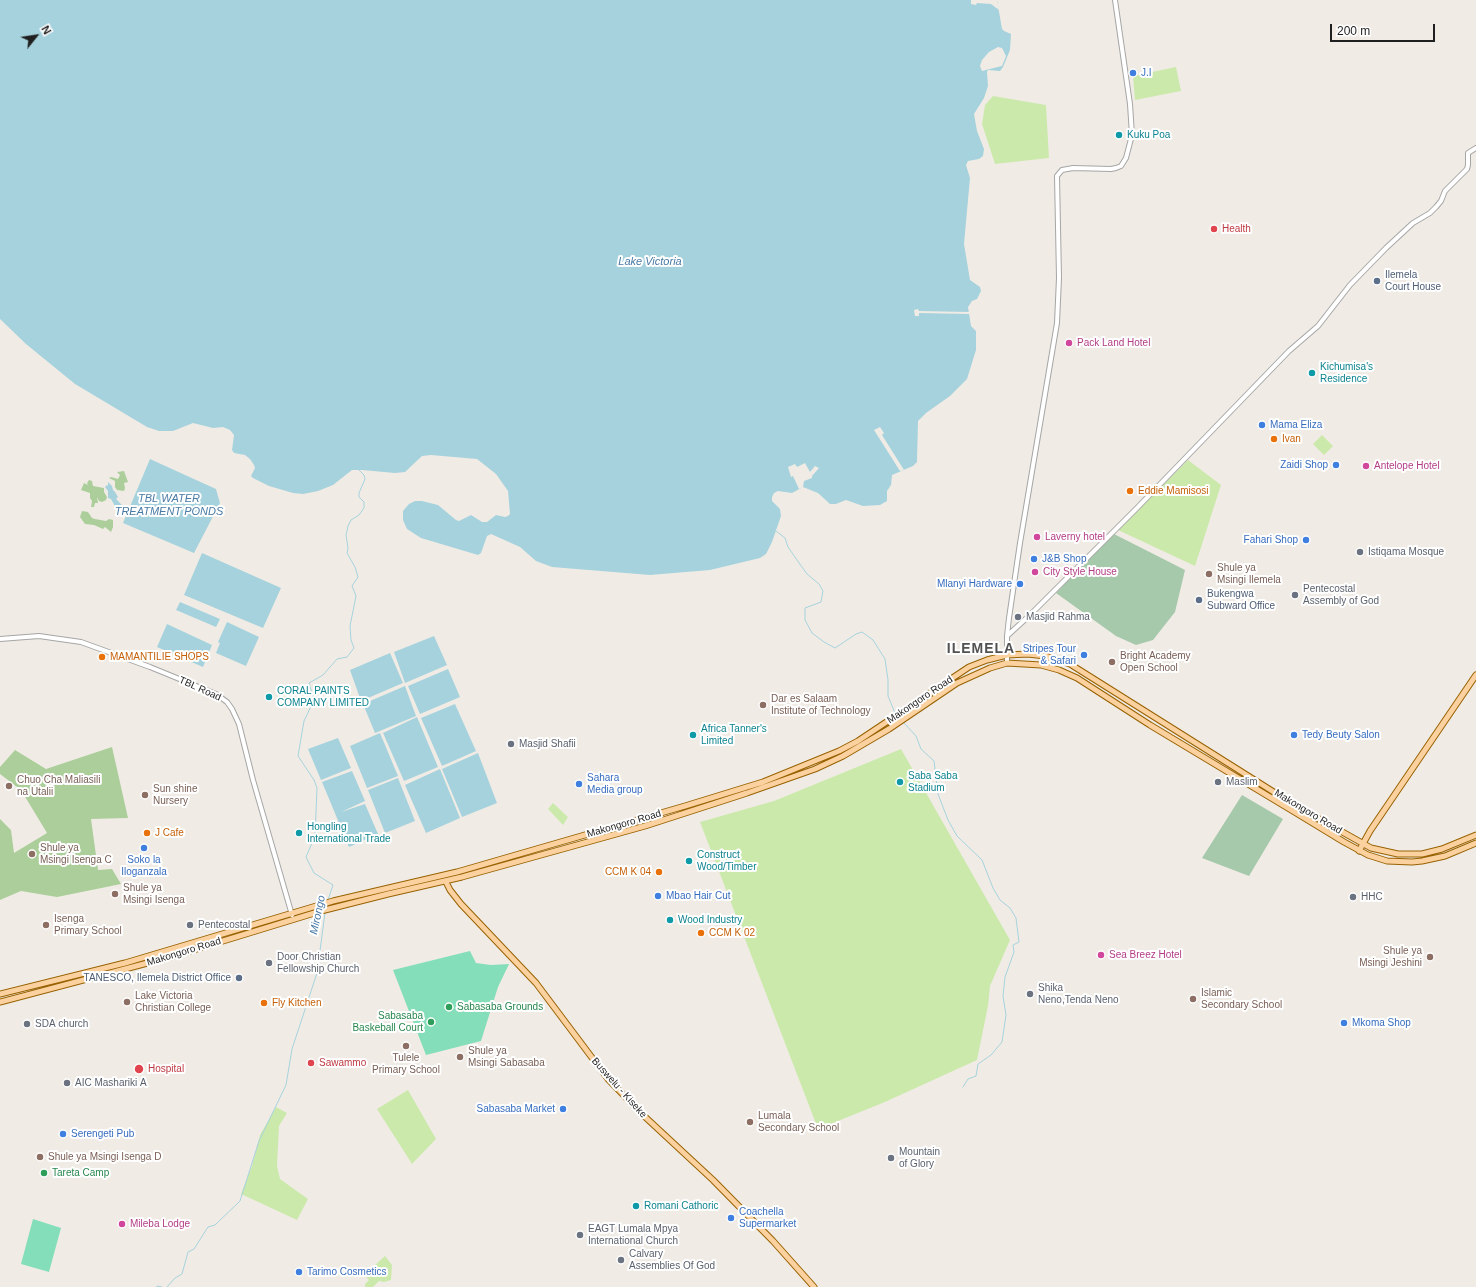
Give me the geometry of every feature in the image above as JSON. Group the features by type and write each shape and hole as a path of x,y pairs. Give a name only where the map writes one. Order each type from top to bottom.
{"main road":[{"name":"Makongoro Road","path":"0,994 125,963 320,904 439,876 554,845 763,782 840,751 903,712 969,667 987,660 1007,655 1028,654 1045,656 1070,664 1296,806 1371,848 1389,853 1422,854 1442,849 1476,836"},
{"name":"Makongoro Road","path":"0,1002 174,956 335,907 446,882 645,826 741,796 827,764 860,747 889,729 957,683 990,668 1008,663 1041,665 1059,670 1077,678 1150,725 1359,851 1387,860 1412,862 1445,856 1476,843"},
{"path":"1359,851 1375,824 1476,675"},
{"name":"Buswelu - Kiseke","path":"446,882 450,890 461,904 544,992 608,1079 643,1115 713,1180 773,1241 814,1287"}],"street":[{"path":"1008,663 1007,636 1020,543 1057,323 1059,278 1057,176 1062,170 1072,168 1116,168 1124,162 1130,145 1132,130 1130,104 1115,0"},
{"path":"1007,636 1137,508 1289,351 1318,326 1350,285 1386,248 1413,223 1430,213 1436,207 1450,186 1467,169 1468,153 1476,148"},
{"name":"TBL Road","path":"0,640 39,636 81,642 150,667 216,694 227,702 239,724 253,780 293,920"},
{"name":"Buswelu - Kiseke","path":"439,876 446,882"}],"green space":[{"path":"1176,67 1181,91 1135,100 1133,76"},
{"path":"993,96 1046,105 1049,158 995,164 982,124 985,105"},
{"path":"1322,435 1333,446 1324,455 1313,444"},
{"path":"1188,460 1221,485 1195,566 1118,530"},
{"path":"124,471 128,482 124,483 124,491 117,490 115,487 115,481 109,478 111,477 118,479 120,475 117,472"},
{"path":"89,480 92,481 93,486 104,488 104,492 107,497 106,500 102,502 99,501 97,497 98,503 95,503 94,507 91,507 92,501 90,498 90,493 81,490 84,483 88,485 87,483"},
{"path":"82,511 88,512 92,518 95,519 106,521 109,519 113,520 111,532 105,527 103,529 94,525 85,524 80,517"},
{"path":"1112,533 1185,570 1175,612 1153,640 1136,645 1116,636 1056,593"},
{"path":"112,747 128,818 91,819 98,870 112,869 121,884 57,897 21,891 0,900 0,819 11,830 14,853 47,833 21,790 0,774 0,767 15,750 46,769"},
{"path":"901,749 1010,940 990,986 988,1006 977,1060 885,1102 818,1129 700,822 774,801"},
{"path":"1242,795 1283,819 1249,876 1202,858"},
{"path":"553,803 568,817 563,825 548,809"},
{"name":"Sabasaba Grounds","path":"470,951 476,963 491,965 509,964 498,987 481,1041 426,1055 393,970"},
{"path":"408,1090 436,1139 412,1164 377,1109"},
{"path":"276,1107 287,1113 279,1126 277,1166 280,1179 308,1199 297,1220 241,1194 252,1166 260,1135"},
{"path":"33,1219 61,1228 49,1272 21,1264"},
{"path":"385,1256 392,1265 391,1280 384,1282 379,1281 373,1287 365,1287 365,1284 369,1280 366,1277 375,1265"}],"water":[{"name":"Lake Victoria","path":"0,0 997,0 1002,29 1011,34 1010,50 1003,67 1000,71 988,70 988,86 984,98 974,114 977,131 984,149 983,156 979,159 968,161 966,165 970,178 964,244 970,280 980,287 981,291 977,299 972,301 968,307 971,326 976,331 976,350 967,379 950,396 926,413 918,421 917,462 913,466 892,475 891,485 887,491 887,501 880,505 863,506 846,500 836,504 830,504 818,493 803,487 792,493 778,491 774,493 772,501 780,509 781,516 766,554 760,558 710,570 650,575 552,567 536,561 520,547 491,534 487,536 481,553 478,555 421,538 407,529 403,520 403,511 409,504 415,501 422,501 438,505 459,521 471,515 482,522 487,522 496,515 505,517 510,514 508,491 496,474 477,459 431,455 422,456 405,472 395,473 352,470 333,485 318,491 303,494 293,493 269,486 251,476 255,468 250,459 245,455 234,453 232,450 234,435 230,430 223,427 213,428 193,423 173,431 159,431 147,427 75,384 26,344 0,319","holes":["998,47 1002,48 1006,56 1002,66 982,71 980,66 982,60 989,52"]},
{"name":"TBL WATER TREATMENT PONDS","path":"150,459 216,489 220,503 194,553 123,523"},
{"path":"108,482 118,497 116,499 122,505 120,508 116,508 111,499 108,498 108,491 105,487 107,485 108,486"},
{"path":"202,553 281,588 263,628 184,595"},
{"path":"180,602 220,619 216,627 176,610"},
{"path":"227,622 259,637 246,666 216,653 220,643 218,642"},
{"path":"167,624 212,645 203,667 157,647"},
{"path":"434,636 447,665 405,683 394,652"},
{"path":"390,653 403,683 361,701 350,670"},
{"path":"448,669 460,697 420,714 408,686"},
{"path":"405,686 416,716 375,733 363,704"},
{"path":"455,704 476,751 442,766 421,718"},
{"path":"417,717 438,767 404,781 383,733"},
{"path":"380,733 398,776 367,788 350,746"},
{"path":"338,738 351,768 321,780 308,749"},
{"path":"478,753 497,803 462,817 442,769"},
{"path":"440,769 460,818 426,833 405,785"},
{"path":"352,771 365,801 341,812 365,804 378,834 349,847 322,782"},
{"path":"398,778 415,821 385,833 368,790"}],"pier":[{"path":"971,0 997,0 999,10 991,4 971,4"},
{"path":"918,309 919,311 969,312 970,314 919,313 919,316 915,316 914,310"},
{"path":"880,427 884,433 882,435 904,470 900,471 874,430"},
{"path":"805,463 810,472 815,466 819,468 812,478 804,481 803,487 799,489 793,476 791,477 788,467 795,464 797,467"}],"waterway":[{"name":"Mirongo","path":"328,900 333,885 314,873 306,857 315,836 317,788 314,780 298,756 304,721 314,700 309,683 323,675 337,659 347,657 354,648 351,640 350,626 356,596 352,586 358,577 355,567 347,553 348,548 346,535 351,520 359,515 364,508 364,502 359,497 359,493 365,479 364,475 359,470"},
{"path":"776,531 785,538 788,547 807,574 819,584 823,591 821,602 805,608 805,620 812,633 835,648 856,634 862,632 873,640 885,659 888,680 888,696 895,713"},
{"path":"904,723 916,736 921,749 934,761 938,794 948,820 957,836 982,860 993,888 1000,900 1010,908 1016,918 1019,942 1013,945 1014,952 1005,977 1003,996 1006,1015 1002,1042 991,1055 978,1064 976,1076 968,1079 963,1087"},
{"name":"Mirongo","path":"167,1287 175,1278 182,1274 188,1252 194,1249 208,1227 215,1225 240,1201 259,1141 286,1085 292,1049 317,973 325,913"},
{"name":"Mirongo","path":"157,1287 162,1287"}],"place":[{"name":"J.I","path":"1133,73"},
{"name":"Kuku Poa","path":"1119,135"},
{"name":"Health","path":"1214,229"},
{"name":"Ilemela Court House","path":"1377,281"},
{"name":"Pack Land Hotel","path":"1069,343"},
{"name":"Kichumisa's Residence","path":"1312,373"},
{"name":"Mama Eliza","path":"1262,425"},
{"name":"Ivan","path":"1274,439"},
{"name":"Zaidi Shop","path":"1336,465"},
{"name":"Antelope Hotel","path":"1366,466"},
{"name":"Eddie Mamisosi","path":"1130,491"},
{"name":"Laverny hotel","path":"1037,537"},
{"name":"Fahari Shop","path":"1306,540"},
{"name":"Istiqama Mosque","path":"1360,552"},
{"name":"J&B Shop","path":"1034,559"},
{"name":"City Style House","path":"1035,572"},
{"name":"Shule ya Msingi Ilemela","path":"1209,574"},
{"name":"Mlanyi Hardware","path":"1020,584"},
{"name":"Pentecostal Assembly of God","path":"1295,595"},
{"name":"Bukengwa Subward Office","path":"1199,600"},
{"name":"Masjid Rahma","path":"1018,617"},
{"name":"Stripes Tour & Safari","path":"1084,655"},
{"name":"MAMANTILIE SHOPS","path":"102,657"},
{"name":"Bright Academy Open School","path":"1112,662"},
{"name":"CORAL PAINTS COMPANY LIMITED","path":"269,697"},
{"name":"Dar es Salaam Institute of Technology","path":"763,705"},
{"name":"Africa Tanner's Limited","path":"693,735"},
{"name":"Tedy Beuty Salon","path":"1294,735"},
{"name":"Masjid Shafii","path":"511,744"},
{"name":"Saba Saba Stadium","path":"900,782"},
{"name":"Maslim","path":"1218,782"},
{"name":"Sahara Media group","path":"579,784"},
{"name":"Chuo Cha Maliasili na Utalii","path":"9,786"},
{"name":"Sun shine Nursery","path":"145,795"},
{"name":"J Cafe","path":"147,833"},
{"name":"Hongling International Trade","path":"299,833"},
{"name":"Soko la Iloganzala","path":"144,848"},
{"name":"Shule ya Msingi Isenga C","path":"32,854"},
{"name":"Construct Wood/Timber","path":"689,861"},
{"name":"CCM K 04","path":"659,872"},
{"name":"Shule ya Msingi Isenga","path":"115,894"},
{"name":"Mbao Hair Cut","path":"658,896"},
{"name":"HHC","path":"1353,897"},
{"name":"Wood Industry","path":"670,920"},
{"name":"Isenga Primary School","path":"46,925"},
{"name":"Pentecostal","path":"190,925"},
{"name":"CCM K 02","path":"701,933"},
{"name":"Sea Breez Hotel","path":"1101,955"},
{"name":"Shule ya Msingi Jeshini","path":"1430,957"},
{"name":"Door Christian Fellowship Church","path":"269,963"},
{"name":"TANESCO, Ilemela District Office","path":"239,978"},
{"name":"Shika Neno,Tenda Neno","path":"1030,994"},
{"name":"Islamic Secondary School","path":"1193,999"},
{"name":"Lake Victoria Christian College","path":"127,1002"},
{"name":"Fly Kitchen","path":"264,1003"},
{"name":"Sabasaba Grounds","path":"449,1007"},
{"name":"Sabasaba Baskeball Court","path":"431,1022"},
{"name":"Mkoma Shop","path":"1344,1023"},
{"name":"SDA church","path":"27,1024"},
{"name":"Tulele Primary School","path":"406,1046"},
{"name":"Shule ya Msingi Sabasaba","path":"460,1057"},
{"name":"Sawammo","path":"311,1063"},
{"name":"Hospital","path":"139,1069"},
{"name":"AIC Mashariki A","path":"67,1083"},
{"name":"Sabasaba Market","path":"563,1109"},
{"name":"Lumala Secondary School","path":"750,1122"},
{"name":"Serengeti Pub","path":"63,1134"},
{"name":"Shule ya Msingi Isenga D","path":"40,1157"},
{"name":"Mountain of Glory","path":"891,1158"},
{"name":"Tareta Camp","path":"44,1173"},
{"name":"Romani Cathoric","path":"636,1206"},
{"name":"Coachella Supermarket","path":"731,1218"},
{"name":"Mileba Lodge","path":"122,1224"},
{"name":"EAGT Lumala Mpya International Church","path":"580,1235"},
{"name":"Calvary Assemblies Of God","path":"621,1260"},
{"name":"Tarimo Cosmetics","path":"299,1272"}],"district":[{"name":"ILEMELA","path":"981,649"}]}
